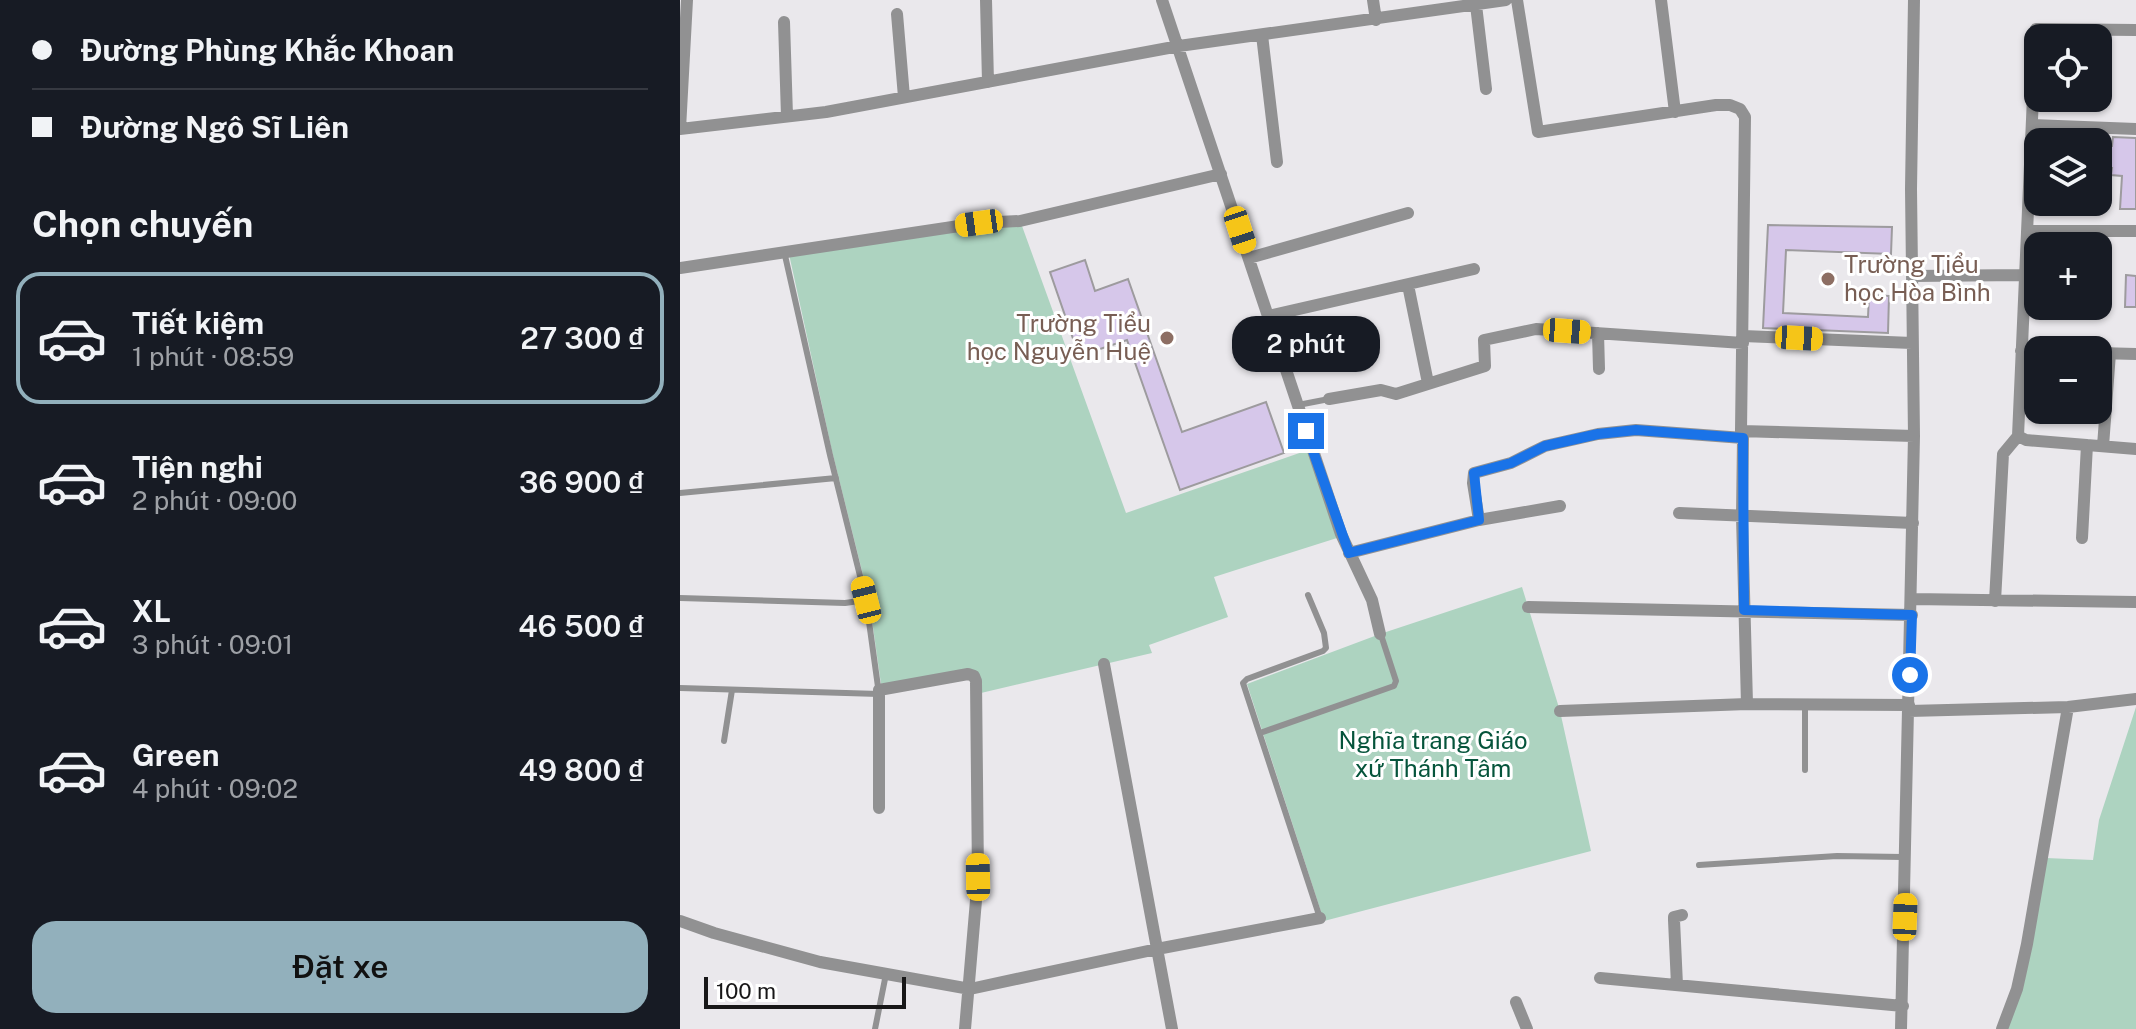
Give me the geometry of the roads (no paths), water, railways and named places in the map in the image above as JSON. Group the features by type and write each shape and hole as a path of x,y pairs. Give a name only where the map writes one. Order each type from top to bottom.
{"street":[{"path":"687,0 680,129 904,97 1179,46 1506,0"},
{"path":"986,0 988,82"},
{"path":"1162,0 1349,553 1372,600 1380,634"},
{"path":"1373,0 1376,20"},
{"path":"1517,0 1538,132 1730,105 1740,109 1745,117 1742,517 1747,704"},
{"path":"1661,0 1675,112"},
{"path":"1901,1029 1912,615 1914,0"},
{"path":"1476,5 1486,89"},
{"path":"897,14 904,97"},
{"path":"784,22 787,116"},
{"path":"2136,30 2036,29 2027,231 2136,231"},
{"path":"1262,35 1277,162"},
{"path":"2032,125 2136,129"},
{"path":"680,268 979,223 1020,221 1221,174"},
{"path":"1249,258 1408,213"},
{"path":"1268,316 1474,269"},
{"path":"1912,276 2024,275"},
{"path":"1408,285 1428,383"},
{"path":"1995,601 2003,454 2018,436 2024,294"},
{"path":"1329,399 1381,390 1396,394 1485,366 1484,340 1536,329 1912,343"},
{"path":"1598,333 1599,369"},
{"path":"2112,353 2136,354"},
{"path":"2103,424 2103,446"},
{"path":"1479,520 1474,473 1511,463 1545,446 1598,434 1636,430 1742,435 1914,436"},
{"path":"2018,436 2026,440 2136,449"},
{"path":"2082,538 2087,445"},
{"path":"1349,553 1479,520 1560,506"},
{"path":"1679,513 1913,523"},
{"path":"1912,599 2136,602"},
{"path":"1528,607 1912,615"},
{"path":"1104,664 1172,1029"},
{"path":"879,808 879,692 968,674 974,676 978,877 965,1029"},
{"path":"1560,711 1747,704 1909,708 2068,707 2136,699"},
{"path":"2002,1029 2017,989 2027,944 2068,707"},
{"path":"1677,985 1674,917 1682,915"},
{"path":"680,921 820,962 970,989 1320,918"},
{"path":"1600,978 1903,1006"},
{"path":"1516,1002 1527,1029"}],"lane":[{"path":"680,688 879,692 866,600 784,251"},
{"path":"1298,405 1329,399"},
{"path":"680,493 836,478"},
{"path":"1308,595 1324,633 1326,648 1243,683 1320,918"},
{"path":"680,598 845,603 866,600"},
{"path":"1260,733 1394,686 1396,681 1380,634"},
{"path":"724,741 732,690"},
{"path":"1805,704 1805,770"},
{"path":"1699,865 1837,856 1906,857"},
{"path":"875,1029 886,974"}],"place":[{"name":"Trường Tiểu học Hòa Bình","path":"1828,279"},
{"name":"Trường Tiểu học Nguyễn Huệ","path":"1167,338"}],"park label":[{"name":"Nghĩa trang Giáo xứ Thánh Tâm","path":"1433,755"}]}
